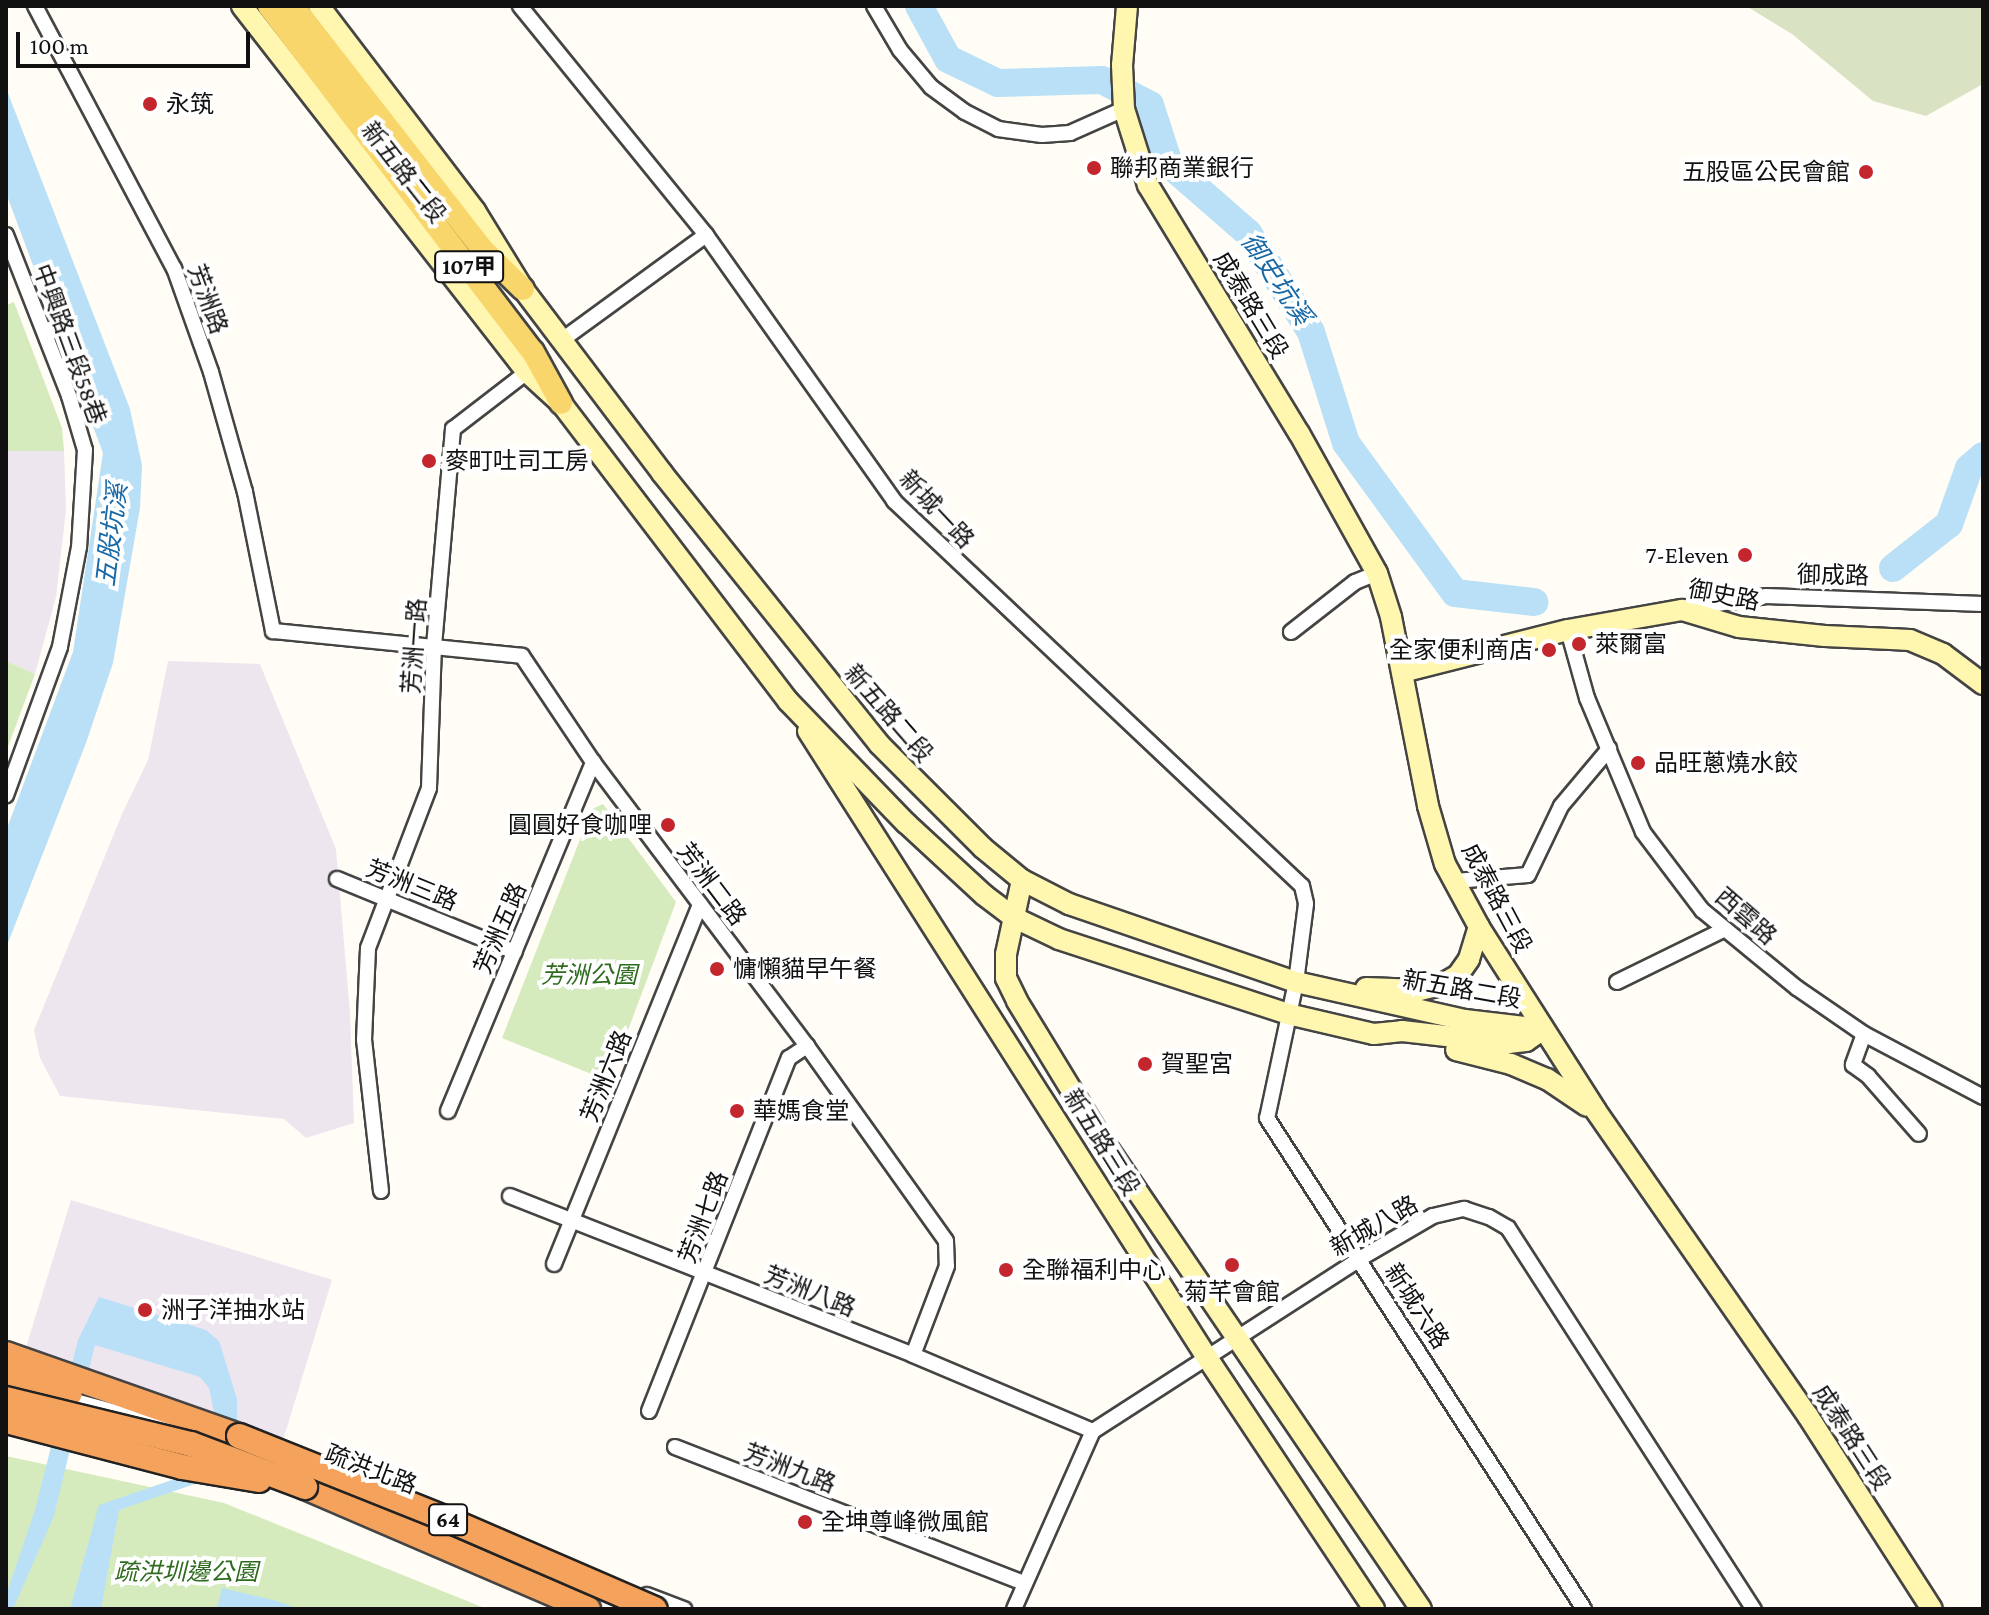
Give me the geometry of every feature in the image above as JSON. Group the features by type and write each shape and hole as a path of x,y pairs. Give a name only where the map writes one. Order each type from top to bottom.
{"highway":[{"path":"6,1354 239,1436"},
{"name":"64","path":"6,1376 239,1436 449,1520 655,1609"},
{"name":"64","path":"6,1399 191,1444 305,1487 588,1609"},
{"path":"16,1427 182,1467 305,1487"}],"main road":[{"name":"新五路二段","path":"242,6 527,372 561,403 788,701 957,872 1013,917 1059,939 1134,966 1288,1014 1374,1034 1402,1031 1508,1043 1526,1041 1543,1029"},
{"name":"新五路二段","path":"269,6 482,249 523,289"},
{"name":"新五路二段","path":"293,6 375,129 544,366 561,403"},
{"name":"新五路二段","path":"319,6 475,211 523,289 662,473 879,744 942,811 1022,880 1069,904 1296,982 1465,1020 1543,1029"},
{"name":"成泰路三段","path":"1127,6 1122,65 1124,109 1148,185 1299,433 1377,573 1402,672 1428,806 1445,864 1479,927 1596,1111 1808,1416 1932,1609"},
{"name":"御史路","path":"1402,672 1568,630 1682,610 1739,627 1825,636 1910,640 1943,654 1983,684"},
{"name":"新五路三段","path":"788,701 1206,1356 1374,1609"},
{"name":"新五路三段","path":"1022,880 1013,917 1006,978 1017,1001 1095,1129 1421,1609"},
{"path":"1296,982 1391,990 1441,985 1458,975 1469,959 1479,927"},
{"path":"1374,1034 1511,1064 1547,1079 1596,1111"}],"street":[{"name":"芳洲路","path":"35,6 174,268 211,372 245,492 273,631"},
{"name":"新城一路","path":"520,6 706,235 894,501 1302,886 1306,904 1296,982 1288,1014"},
{"path":"874,6 900,50 931,87 965,112 998,129 1042,135 1070,133 1124,109"},
{"name":"中興路三段58巷","path":"6,235 69,396 85,450 79,547 60,647 6,795"},
{"path":"562,340 706,235"},
{"name":"芳洲一路","path":"381,1191 364,1040 368,948 429,788 434,646 453,429 527,372"},
{"path":"1291,632 1355,582 1377,573"},
{"name":"御成路","path":"1682,610 1766,596 1983,604"},
{"name":"西雲路","path":"1568,630 1587,698 1643,832 1702,910 1797,988 1864,1034 1983,1097"},
{"name":"芳洲二路","path":"273,631 522,656 593,762 807,1046 946,1241 947,1266 913,1355"},
{"path":"1455,881 1528,875 1561,806 1609,749"},
{"name":"芳洲五路","path":"448,1111 593,762"},
{"name":"芳洲三路","path":"337,879 515,952"},
{"name":"芳洲六路","path":"554,1264 700,905"},
{"path":"1617,982 1725,929"},
{"name":"新城六路","path":"1288,1014 1267,1118 1361,1258 1584,1609"},
{"path":"1864,1034 1853,1065 1868,1076 1919,1134"},
{"name":"芳洲七路","path":"649,1411 789,1058 807,1046"},
{"name":"芳洲八路","path":"510,1196 913,1355 1093,1431"},
{"name":"新城八路","path":"1093,1431 1361,1258 1433,1216 1464,1209 1489,1217 1508,1228 1754,1609"},
{"name":"疏洪北路","path":"6,1384 101,1407 297,1464 684,1609"},
{"path":"6,1437 16,1427 36,1390"},
{"path":"16,1427 101,1407"},
{"path":"1014,1609 1093,1431"},
{"name":"芳洲九路","path":"675,1447 1024,1583"}],"shaded area":[{"path":"6,451 64,451 66,510 56,597 35,674 6,661"},
{"path":"168,661 260,664 336,849 350,1013 354,1123 306,1138 284,1119 60,1096 40,1058 34,1030 122,814 148,760"},
{"name":"洲子洋抽水站","path":"71,1200 332,1280 280,1450 19,1370"}],"green space":[{"path":"1746,6 1983,6 1983,84 1926,116 1873,101 1792,34"},
{"path":"14,302 62,428 64,451 6,451 6,305"},
{"path":"6,661 35,674 6,752"},
{"name":"芳洲公園","path":"603,804 676,902 609,1081 502,1038 592,809"},
{"name":"疏洪圳邊公園","path":"6,1456 224,1503 487,1609 6,1609"}],"water":[{"name":"五股坑溪","path":"6,88 130,409 142,465 140,508 113,663 86,743 6,948 6,831 73,652 103,453 6,193"},
{"path":"99,1297 206,1330 219,1341 237,1399 237,1452 218,1476 119,1510 101,1609 70,1609 99,1505 207,1468 221,1447 209,1388 200,1377 95,1345 54,1516 13,1609 6,1609 6,1595 35,1510 78,1340"},
{"path":"222,1588 277,1601 299,1609 217,1609"}],"waterway":[{"name":"御史坑溪","path":"919,6 948,59 998,83 1102,80 1150,105 1169,164 1248,233 1311,332 1346,443 1455,593 1534,602"},
{"name":"御史坑溪","path":"1893,568 1949,524 1969,468 1983,456"}],"place":[{"name":"永筑","path":"150,104"},
{"name":"聯邦商業銀行","path":"1094,168"},
{"name":"五股區公民會館","path":"1866,172"},
{"name":"麥町吐司工房","path":"429,461"},
{"name":"7-Eleven","path":"1745,555"},
{"name":"萊爾富","path":"1579,644"},
{"name":"全家便利商店","path":"1549,650"},
{"name":"品旺蔥燒水餃","path":"1638,763"},
{"name":"圓圓好食咖哩","path":"668,825"},
{"name":"慵懶貓早午餐","path":"717,969"},
{"name":"賀聖宮","path":"1145,1064"},
{"name":"華媽食堂","path":"737,1111"},
{"name":"菊芊會館","path":"1232,1265"},
{"name":"全聯福利中心","path":"1006,1270"},
{"name":"洲子洋抽水站","path":"145,1310"},
{"name":"全坤尊峰微風館","path":"805,1522"}]}
